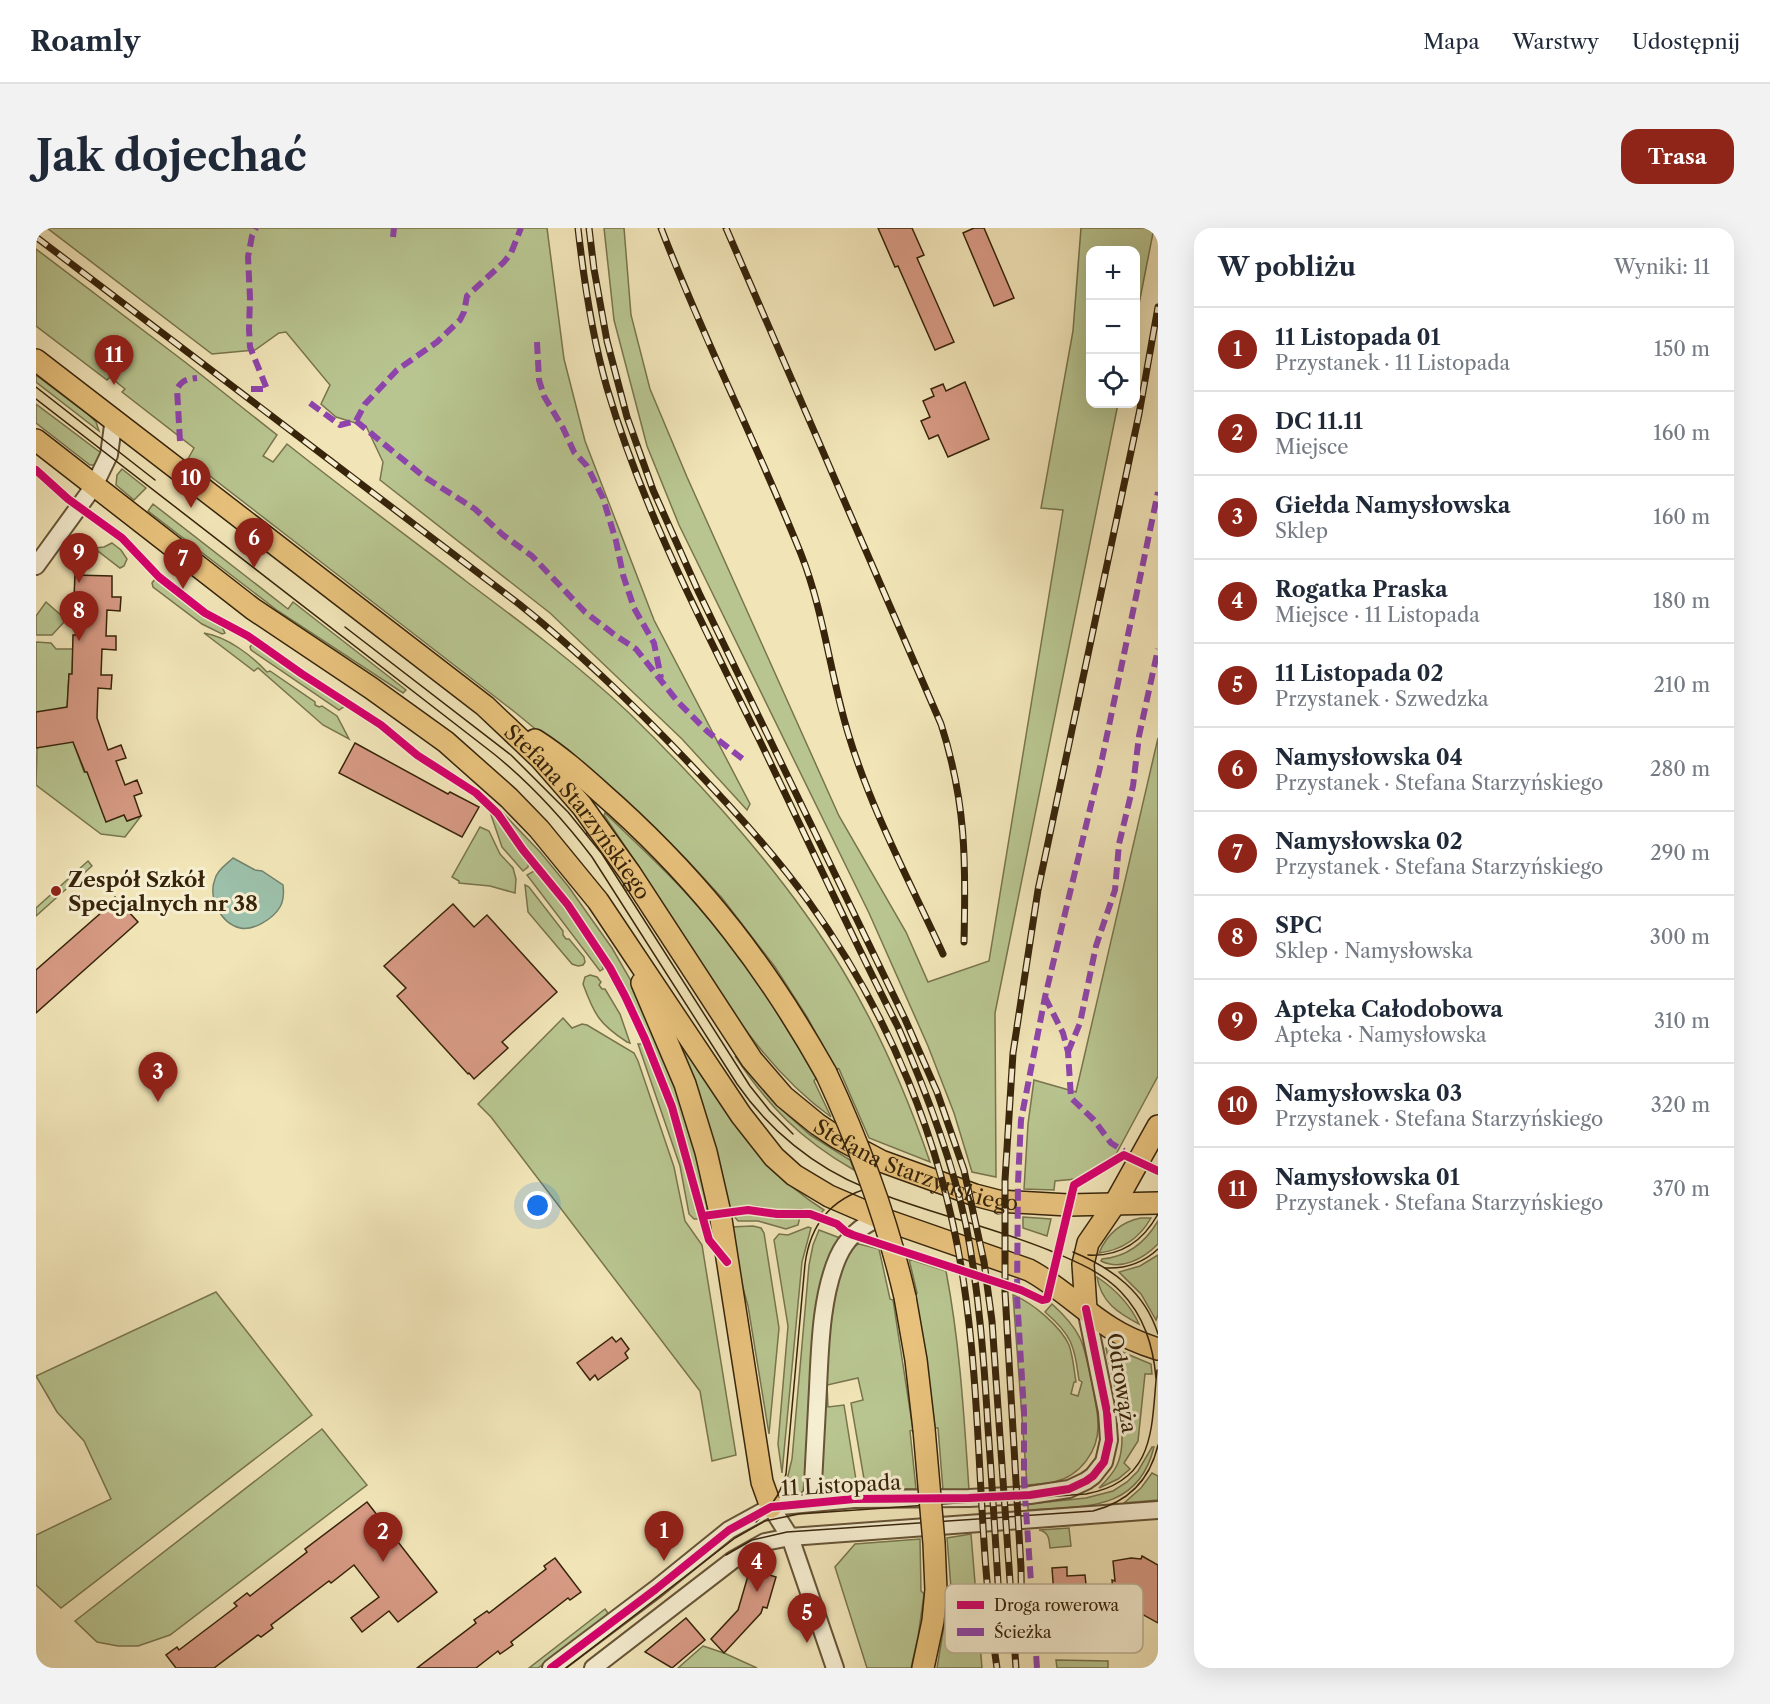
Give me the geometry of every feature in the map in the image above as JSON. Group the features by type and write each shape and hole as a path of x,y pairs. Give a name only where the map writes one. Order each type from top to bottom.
{"main road":[{"name":"Stefana Starzyńskiego","path":"36,360 485,706 541,759 582,806 625,866 745,1051 769,1080 801,1112 838,1138 881,1161 998,1201 1068,1205 1158,1203"},
{"name":"Stefana Starzyńskiego","path":"36,440 253,609 371,688 446,742 509,798 580,877 741,1115 774,1157 794,1175 811,1187 880,1218 1024,1267 1051,1282 1110,1328 1158,1349"},
{"path":"485,706 568,764 631,820 690,879 761,967 826,1073 870,1174 896,1259 916,1360 934,1543 936,1590 924,1668"},
{"path":"615,926 673,1053 694,1109 706,1152 720,1213 762,1482 771,1507"},
{"path":"1086,1310 1083,1275 1084,1255 1088,1243 1096,1228 1114,1205 1158,1126"}],"street":[{"path":"36,566 94,486 109,455 114,418"},
{"path":"812,1503 822,1328 833,1273 838,1257 853,1235 866,1224 880,1218"},
{"name":"Odrowąża","path":"969,1498 1030,1495 1069,1489 1093,1476 1104,1462 1108,1449 1108,1423 1086,1310"},
{"name":"11 Listopada","path":"551,1668 657,1589 729,1530 771,1507 863,1498 969,1498"},
{"path":"771,1507 790,1537 835,1668"},
{"path":"592,1668 745,1552 765,1542 790,1537 1158,1510"}],"shaded area":[{"path":"47,228 547,228 564,359 585,441 654,620 750,804 747,810 682,739 550,613 380,480 383,462 366,426 336,417 321,404 330,385 286,332 279,333 255,350 212,354"},
{"path":"604,228 624,228 631,315 650,389 839,816 906,932 928,982 989,961 1063,510 1041,508 1073,331 1081,228 1154,228 1140,299 1140,246 1086,246 1086,408 1117,408 995,1013 996,1177 972,1172 954,1113 928,1046 869,913 679,525 647,446 614,320"},
{"path":"36,249 277,435 263,456 273,462 287,444 549,645 609,695 657,741 743,834 820,935 842,969 880,1039 912,1112 930,1162 869,1138 839,1069 835,1068 807,1017 775,967 722,898 648,822 516,713 188,459 194,448 122,392 125,389 110,377 107,380 36,326"},
{"path":"36,375 89,415 96,422 99,431 36,382"},
{"path":"36,404 101,453 95,465 90,465 36,423"},
{"path":"122,469 146,488 134,500 116,485 117,475"},
{"path":"153,504 288,609 293,602 406,690 403,693 278,611 148,511"},
{"path":"112,543 127,559 124,566 120,568 94,548"},
{"path":"155,579 222,627 225,633 222,634 202,624 153,587 152,583"},
{"path":"46,602 63,617 64,622 52,635 36,635 36,616"},
{"path":"204,633 239,648 267,672 270,671 315,702 315,705 322,706 337,716 349,739 323,725 258,668 254,671"},
{"path":"36,642 51,643 56,649 73,649 67,714 36,712"},
{"path":"253,643 345,706 339,710 251,650"},
{"path":"71,736 84,772 87,772 127,821 141,816 125,837 101,834 36,785 37,748"},
{"path":"1158,738 1158,1076 1114,1158 1076,1179 1055,1181 1054,1190 1024,1189 1028,1124 1034,1080 1076,1092"},
{"path":"489,809 529,862 528,867 523,871 502,847"},
{"path":"501,811 541,853 568,886 612,948 634,986 690,1120 711,1211 703,1207 680,1120 643,1024 612,966 588,928 561,889 523,845"},
{"path":"605,813 685,892 745,966 789,1032 816,1078 814,1081 831,1117 788,1080 752,1038 720,993 604,815"},
{"path":"480,827 489,831 500,854 513,868 516,879 515,893 490,886 459,883 452,877"},
{"path":"233,858 255,870 262,871 283,885 283,899 277,911 273,916 251,928 240,928 227,921 217,908 213,894 216,876"},
{"path":"88,861 92,866 36,916 36,908"},
{"path":"534,871 539,874 573,918 603,964 603,969 600,971 527,875"},
{"path":"525,885 529,887 563,931 566,939 569,939 584,957 583,965 572,964 528,912"},
{"path":"590,975 597,977 601,982 599,985 605,989 620,1014 630,1043 610,1030 594,1011 583,984 585,977"},
{"path":"563,1018 572,1028 582,1024 587,1025 634,1053 638,1061 674,1167 685,1221 702,1245 736,1455 712,1461 700,1391 491,1117 478,1104"},
{"path":"674,1032 739,1130 777,1173 824,1210 820,1214 802,1209 778,1210 755,1206 727,1208"},
{"path":"638,1044 644,1044 672,1118 700,1219 694,1219 689,1214 680,1166"},
{"path":"735,1056 781,1109 810,1135 850,1160 854,1170 818,1147 787,1120 760,1091"},
{"path":"749,1214 778,1219 800,1217 798,1225 786,1229 758,1221 738,1221 733,1215"},
{"path":"1023,1217 1051,1219 1047,1236 1023,1228"},
{"path":"1151,1218 1135,1238 1115,1249 1099,1253 1106,1240 1116,1230 1127,1222"},
{"path":"1158,1221 1158,1244 1139,1259 1116,1265 1101,1261 1134,1248"},
{"path":"730,1227 761,1228 764,1233 779,1328 769,1434 748,1306 733,1252"},
{"path":"808,1227 811,1228 802,1262 782,1473 778,1444 788,1326 774,1240 779,1234 788,1235"},
{"path":"819,1230 840,1238 835,1246 805,1489 801,1493 792,1494 784,1492 792,1459 809,1265"},
{"path":"859,1244 879,1249 890,1299 893,1300 913,1430 910,1431 916,1489 868,1488 864,1479 851,1403 863,1400 858,1378 827,1385 828,1407 844,1405 857,1486 852,1489 820,1492 824,1400 832,1318 838,1282 847,1256"},
{"path":"1158,1255 1158,1315 1156,1320 1141,1294 1119,1272 1140,1266"},
{"path":"909,1259 946,1271 958,1353 969,1490 943,1490 938,1428 935,1428 915,1295 917,1293"},
{"path":"1097,1277 1121,1298 1139,1324 1112,1306 1102,1293"},
{"path":"216,1292 312,1415 61,1608 36,1585 36,1535 111,1499 84,1441 57,1412 36,1376"},
{"path":"1013,1295 1029,1303 1045,1316 1065,1338 1072,1354 1076,1382 1074,1382 1071,1394 1078,1396 1082,1382 1079,1380 1071,1342 1045,1312 1052,1304 1071,1324 1085,1351 1098,1415 1095,1444 1080,1468 1054,1482 1027,1485"},
{"path":"1108,1346 1151,1364 1152,1374 1145,1374 1138,1441 1124,1463 1130,1469 1118,1479 1099,1488 1117,1465 1122,1439 1119,1408 1106,1348"},
{"path":"322,1429 367,1485 170,1635 138,1646 118,1646 97,1642 75,1621"},
{"path":"1154,1447 1146,1468 1135,1484 1121,1495 1087,1506 1028,1510 1028,1504 1086,1498 1113,1491 1138,1471"},
{"path":"1152,1473 1158,1476 1158,1500 1124,1503 1141,1488"},
{"path":"1069,1528 1071,1546 1050,1548 1047,1534 1039,1530"},
{"path":"971,1534 975,1584 951,1584 947,1538"},
{"path":"920,1539 921,1591 924,1594 911,1668 867,1668 835,1567 855,1544"},
{"path":"605,1609 608,1613 604,1618 538,1668 529,1668"},
{"path":"945,1614 945,1653 981,1653 982,1668 937,1668"},
{"path":"703,1646 724,1653 757,1668 678,1668"},
{"path":"1056,1660 1108,1661 1108,1668 1057,1668"}],"building":[{"path":"878,228 912,228 924,255 917,258 954,342 935,350 898,266 895,267"},
{"path":"974,228 984,228 1014,298 994,306 963,233"},
{"path":"965,382 989,439 948,457 938,435 929,439 921,421 930,417 923,401 934,396 931,389 943,384 946,391"},
{"path":"75,575 112,576 112,597 121,597 120,611 107,610 106,636 116,636 116,650 102,649 101,675 112,675 111,689 98,688 97,718 108,750 121,745 126,758 116,761 125,785 137,780 142,793 134,796 141,816 127,821 124,815 106,822 73,742 36,748 36,712 67,707 69,674 72,674 73,635 76,635"},
{"path":"355,743 448,794 450,792 479,807 462,837 339,773"},
{"path":"115,897 138,922 36,1013 36,970 111,904"},
{"path":"453,904 474,927 487,915 557,992 502,1042 508,1048 474,1079 397,996 406,988 384,966"},
{"path":"612,1337 616,1342 621,1338 629,1349 625,1353 628,1358 598,1380 595,1375 590,1380 577,1363"},
{"path":"367,1502 437,1592 398,1622 389,1611 362,1632 351,1618 379,1597 354,1565 271,1625 273,1628 261,1637 258,1635 214,1668 176,1668 166,1655 177,1647 179,1650 237,1606 234,1603 247,1593 250,1596 307,1552 305,1549"},
{"path":"1142,1556 1158,1565 1158,1623 1143,1615 1143,1584 1112,1584 1112,1580 1115,1581 1113,1561 1141,1559"},
{"path":"555,1558 581,1592 570,1600 568,1598 511,1642 513,1645 500,1654 498,1651 476,1668 417,1668 476,1623 474,1620 487,1611 489,1613 546,1569 544,1566"},
{"path":"1067,1567 1067,1576 1085,1575 1086,1584 1053,1584 1052,1568"},
{"path":"750,1569 776,1577 767,1608 763,1607 761,1613 724,1653 711,1639 738,1610"},
{"path":"686,1618 705,1640 672,1668 645,1652"}],"tram line":[{"path":"36,387 155,480"},
{"path":"36,399 494,754 534,790 592,857 737,1084 778,1132 828,1169 866,1188 1028,1242 1097,1273 1114,1285 1136,1311 1150,1343 1156,1378"},
{"path":"345,627 511,755 568,812 602,854 750,1086 793,1134"},
{"path":"756,1522 775,1500 786,1474 805,1264 812,1238 817,1226 833,1207 843,1199 869,1188"},
{"path":"1088,1255 1111,1253 1130,1245 1145,1232 1158,1214"},
{"path":"1105,1268 1133,1264 1158,1249"},
{"path":"1073,1252 1101,1266 1125,1283 1145,1306 1158,1334"},
{"path":"566,1668 735,1538 765,1521 799,1514 1086,1494 1109,1487 1126,1477 1138,1464 1146,1448 1151,1431 1157,1370"},
{"path":"726,1555 752,1540 787,1532 1093,1511 1117,1502 1136,1488 1149,1469 1158,1445"}],"railway":[{"path":"578,228 597,349 607,388 638,478 695,609 898,1027 928,1100 953,1174 971,1250 980,1326 998,1584"},
{"path":"589,228 607,341 627,417 653,490 699,593 905,1019 937,1092 964,1170 984,1262 992,1321 1010,1584"},
{"path":"661,228 694,310 801,554 816,598 842,711 857,762 892,845 943,954"},
{"path":"726,228 941,724 955,780 963,832 964,942"},
{"path":"36,237 519,604 564,642 607,680 689,763 736,813 809,902 838,944 887,1034 908,1081 941,1177 954,1227 969,1327 987,1584"},
{"path":"1021,1584 1005,1292 1005,1180 1013,1053 1038,890 1139,414 1158,307"},
{"path":"995,1653 997,1668"},
{"path":"1015,1653 1016,1668"}],"marked path":[{"path":"251,389 267,389 250,347 248,257 256,228"},
{"path":"393,237 394,228"},
{"path":"310,403 340,425 356,421 365,404 397,370 437,342 460,320 467,296 504,262 511,253 521,228"},
{"path":"537,342 539,380 544,396 574,452 587,466 603,498 623,575 634,608 654,643 661,678"},
{"path":"180,441 177,389 185,380 197,378"},
{"path":"356,421 423,476 475,509 503,535 532,556 585,612 636,649 678,702 708,732 744,760"},
{"path":"1031,1584 1024,1482 1024,1411 1017,1297 1021,1120 1045,997 1102,759 1158,492"},
{"path":"1068,1052 1080,1023 1096,946 1115,890 1119,844 1133,786 1139,736 1158,649"},
{"path":"1045,997 1063,1033 1068,1052 1071,1098 1094,1120 1111,1143 1124,1151"},
{"path":"1036,1653 1037,1668"}],"cycle path":[{"path":"36,470 68,499 122,538 159,577 205,613 248,636 381,725 417,755 476,793 498,814 523,850 568,905 610,968 625,996 672,1107 709,1240 727,1262"},
{"path":"703,1216 748,1210 777,1214 810,1214 837,1224 853,1235 1021,1290 1042,1300 1047,1299 1074,1185 1124,1155 1158,1171"},
{"path":"551,1668 656,1589 729,1530 771,1507 854,1499 1030,1495 1069,1489 1086,1481 1104,1462 1109,1440 1107,1412 1086,1309"}],"place":[{"name":"Namysłowska 01","path":"114,385"},
{"name":"Namysłowska 03","path":"191,508"},
{"name":"Namysłowska 04","path":"254,568"},
{"name":"Apteka Całodobowa","path":"79,583"},
{"name":"Namysłowska 02","path":"183,589"},
{"name":"SPC","path":"79,641"},
{"name":"Zespół Szkół Specjalnych nr 38","path":"56,891"},
{"name":"Giełda Namysłowska","path":"158,1102"},
{"name":"11 Listopada 01","path":"664,1561"},
{"name":"DC 11.11","path":"383,1562"},
{"name":"Rogatka Praska","path":"757,1592"},
{"name":"11 Listopada 02","path":"807,1643"}]}
